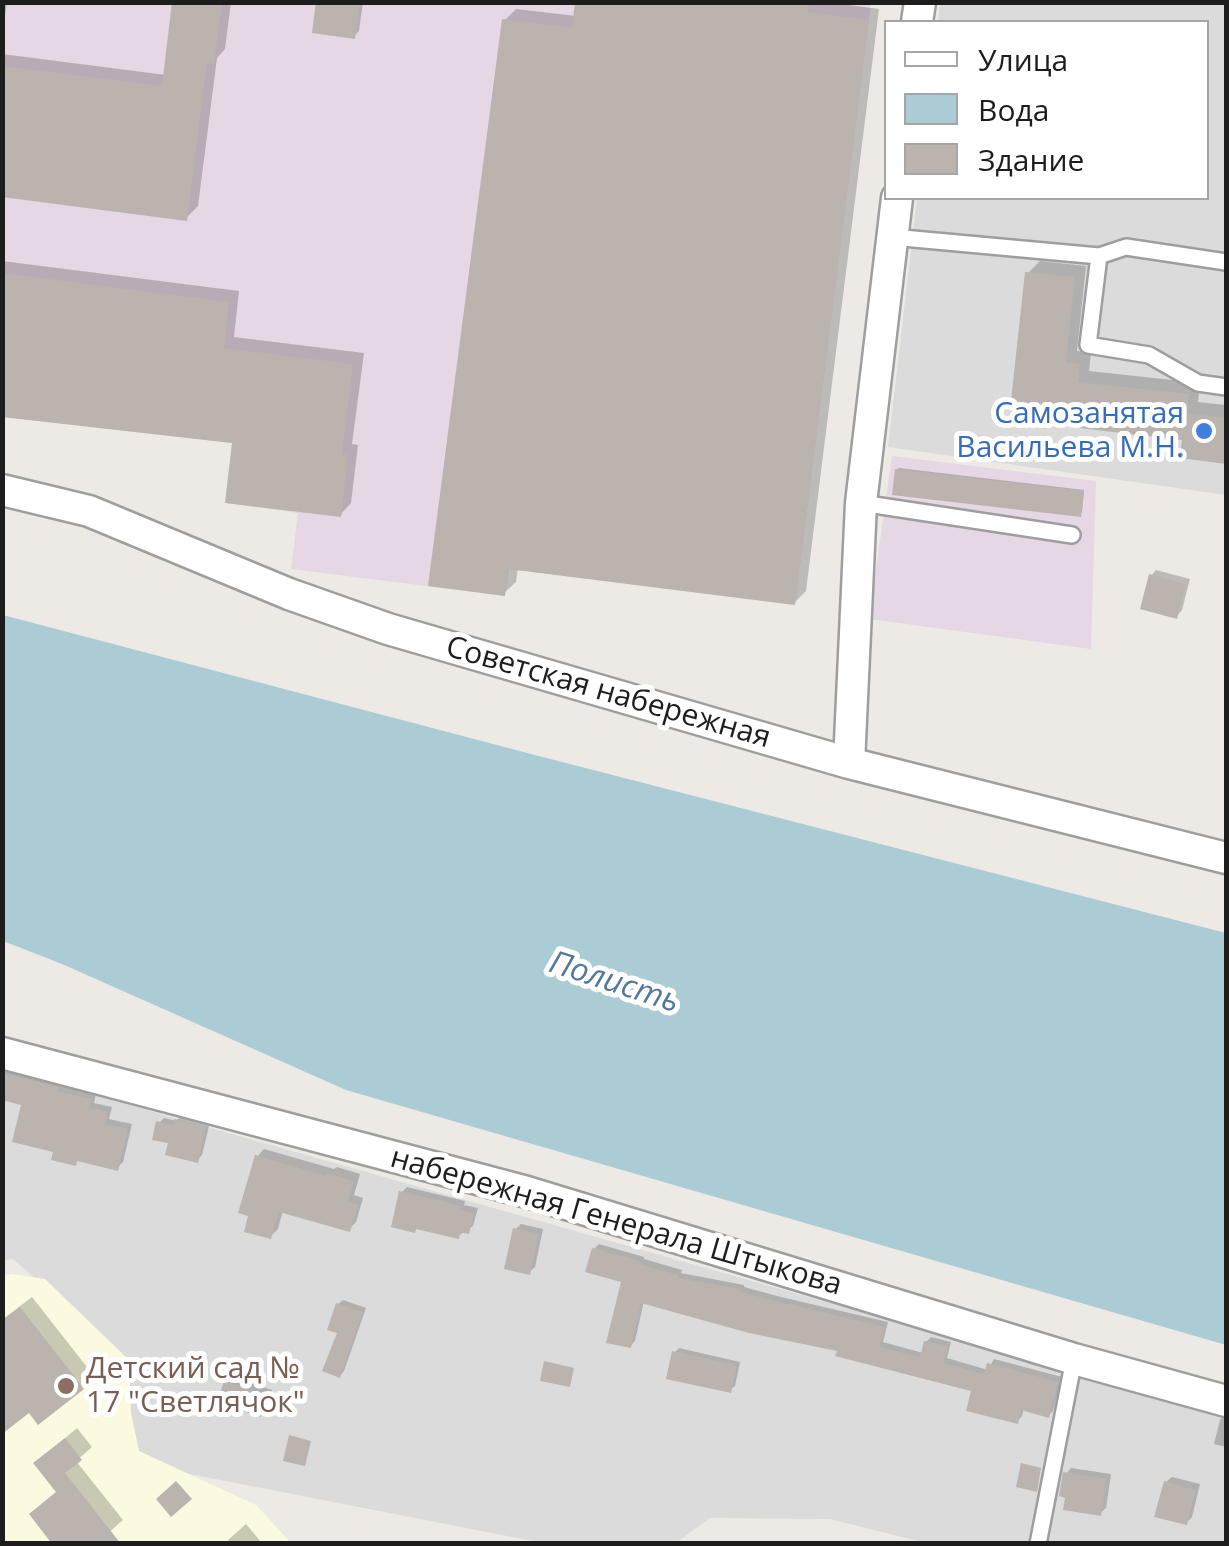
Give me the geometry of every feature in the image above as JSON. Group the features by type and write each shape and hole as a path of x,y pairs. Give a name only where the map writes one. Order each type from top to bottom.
{"street":[{"path":"849,763 861,503 897,200"},
{"name":"Советская набережная","path":"2,490 89,511 289,594 388,628 849,763 1226,858"},
{"name":"набережная Генерала Штыкова","path":"2,1053 526,1192 1074,1359 1226,1400"}],"lane":[{"path":"892,236 1099,256 1126,247 1226,262"},
{"path":"1099,256 1088,345 1149,355 1198,383 1226,388"},
{"path":"861,503 1072,535"},
{"path":"1038,1544 1074,1359"}],"shaded area":[{"path":"3,3 871,3 795,605 509,569 505,596 291,569 298,513 225,503 232,443 3,417"},
{"path":"940,3 1226,3 1226,495 888,447 917,200 1209,200 1209,20 938,20"},
{"path":"892,456 1096,481 1091,649 869,619"},
{"path":"2,1069 1226,1415 1226,1543 926,1543 830,1519 710,1518 676,1543 543,1543 113,1459 119,1352 13,1259 3,1261"},
{"name":"Детский сад № 17 \"Светлячок\"","path":"2,1276 45,1279 129,1360 131,1413 139,1451 256,1505 291,1543 3,1544"}],"water":[{"name":"Полисть","path":"3,615 1226,933 1226,1345 346,1090 3,941"}],"building":[{"path":"172,2 222,2 214,64 207,63 187,221 2,197 2,66 162,86"},
{"path":"316,2 360,2 355,39 312,33"},
{"path":"575,2 810,2 808,12 869,20 795,605 508,569 505,596 428,586 502,19 572,28"},
{"path":"1025,272 1075,277 1066,362 1080,364 1078,382 1189,394 1187,413 1226,418 1226,464 1180,458 1182,440 1071,427 1073,408 1011,401"},
{"path":"2,273 229,302 224,348 353,364 342,455 348,455 341,517 225,503 232,443 2,417"},
{"path":"895,469 1084,491 1081,517 892,495"},
{"path":"1149,574 1186,584 1177,619 1140,609"},
{"path":"2,1073 92,1099 90,1108 108,1112 105,1124 128,1129 118,1171 77,1161 76,1166 51,1160 53,1152 12,1142 21,1105 2,1100"},
{"path":"174,1119 206,1127 198,1163 165,1155 168,1143 152,1140 156,1121 172,1125"},
{"path":"255,1155 354,1181 348,1202 358,1205 350,1232 279,1212 271,1239 244,1232 248,1216 238,1213"},
{"path":"399,1191 461,1206 460,1210 474,1213 469,1234 460,1232 459,1239 391,1227"},
{"path":"513,1228 539,1234 530,1275 504,1269"},
{"path":"592,1248 641,1261 640,1264 678,1278 740,1289 885,1327 879,1347 920,1357 924,1341 948,1346 943,1363 984,1374 987,1363 1058,1382 1049,1418 1021,1410 1018,1424 966,1411 971,1391 835,1356 837,1351 749,1333 641,1303 631,1348 606,1343 621,1282 585,1272"},
{"path":"336,1303 363,1312 340,1378 322,1371 337,1333 327,1330"},
{"path":"20,1307 84,1389 38,1425 29,1413 2,1434 2,1320"},
{"path":"672,1351 737,1365 731,1393 666,1379"},
{"path":"544,1361 574,1368 570,1387 540,1381"},
{"path":"224,1381 268,1395 261,1417 217,1403"},
{"path":"289,1435 311,1441 305,1466 283,1461"},
{"path":"65,1438 82,1460 65,1473 121,1544 52,1544 29,1514 56,1492 33,1463"},
{"path":"1021,1463 1041,1468 1037,1492 1016,1487"},
{"path":"1063,1472 1107,1479 1101,1516 1063,1510 1065,1498 1059,1496"},
{"path":"176,1481 192,1499 171,1517 156,1499"},
{"path":"1164,1481 1196,1490 1187,1525 1154,1517"}],"place":[{"name":"Самозанятая Васильева М.Н.","path":"1204,431"},
{"name":"Детский сад № 17 \"Светлячок\"","path":"66,1386"}]}
